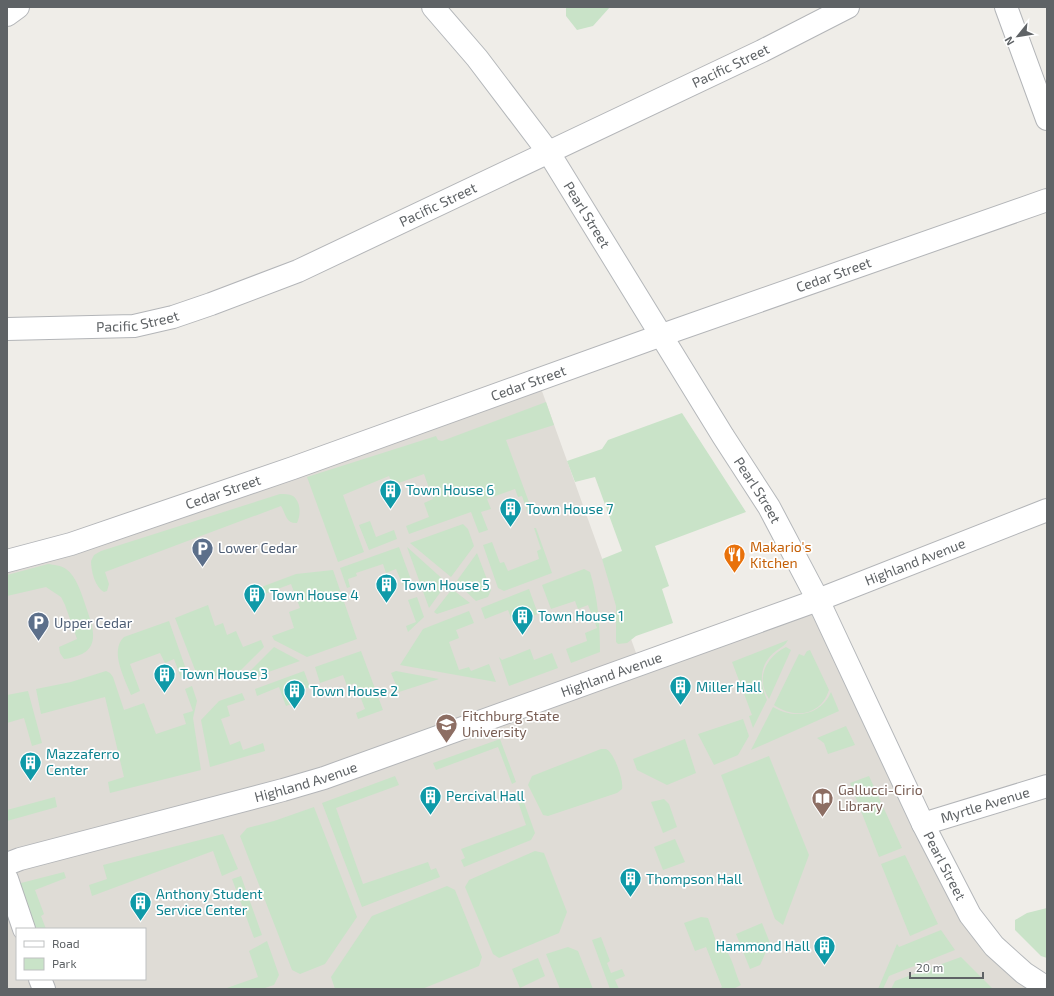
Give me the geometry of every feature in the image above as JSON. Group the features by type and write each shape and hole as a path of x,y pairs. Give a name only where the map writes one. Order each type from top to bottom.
{"street":[{"path":"7,15 18,7"},
{"name":"Pearl Street","path":"433,7 477,58 549,153 768,507 818,600 923,824 970,915 994,946 1024,973 1047,988"},
{"name":"Pacific Street","path":"7,329 134,326 173,317 298,271 762,51 848,7"},
{"path":"1006,7 1047,119"},
{"name":"Cedar Street","path":"7,561 71,544 286,470 662,335 1047,200"},
{"name":"Highland Avenue","path":"7,864 20,858 324,778 818,600 1047,510"},
{"name":"Myrtle Avenue","path":"923,824 1047,786"},
{"path":"7,879 24,928"}],"shaded area":[{"name":"Fitchburg State University","path":"538,380 640,664 818,600 970,915 1047,989 7,989 7,561"}],"green space":[{"path":"566,7 610,7 593,26 577,30 566,16"},
{"path":"546,402 554,425 506,440 533,513 528,514 522,496 518,497 515,489 487,499 491,509 481,512 488,530 479,533 471,512 409,534 406,526 429,517 424,503 433,499 424,474 393,485 389,476 343,495 364,552 338,562 307,477 436,436 438,440 442,441"},
{"path":"682,413 746,512 655,546 669,586 662,589 673,623 636,636 627,643 618,644 616,642 616,606 602,559 622,551 595,477 575,482 567,461 602,449 608,440"},
{"path":"280,494 288,494 293,496 298,502 300,513 297,523 293,523 288,520 281,506 105,572 109,584 107,591 104,592 101,590 96,583 91,561 94,555 101,551"},
{"path":"370,521 376,537 394,530 397,539 369,550 359,525"},
{"path":"463,524 468,529 474,546 451,577 410,543"},
{"path":"534,528 536,528 552,573 504,591 498,588 483,545 492,542 500,563 504,562 508,571 539,559 537,551 541,549"},
{"path":"399,547 413,585 404,588 396,569 386,573 383,564 356,573 357,576 348,579 350,587 347,588 340,568"},
{"path":"407,547 447,583 429,608"},
{"path":"477,553 491,590 488,597 476,601 456,582"},
{"path":"48,564 57,565 64,568 73,576 80,589 92,624 93,638 92,644 88,650 82,654 64,659 60,653 59,647 77,639 61,597 46,587 7,596 7,575"},
{"path":"584,569 590,572 597,602 600,652 571,663 566,649 587,641 585,633 597,628 588,605 578,609 575,601 551,609 542,585"},
{"path":"333,570 357,639 307,657 274,640 272,636 294,628 289,612 300,608 291,584 259,596 256,589 296,574"},
{"path":"452,589 470,603 437,614 434,612"},
{"path":"529,589 538,614 513,623 508,610 485,619 481,608"},
{"path":"417,597 424,617 408,632 406,626 416,622 408,600"},
{"path":"208,605 215,626 223,623 227,635 236,631 243,647 261,640 264,647 234,677 197,675 175,618"},
{"path":"469,611 474,623 456,630 459,638 449,642 459,670 469,667 471,671 489,664 496,682 400,665 423,629"},
{"path":"169,621 188,675 181,678 174,659 165,663 160,653 130,664 140,691 131,695 122,673 118,657 120,643 124,637"},
{"path":"788,640 770,656 764,667 762,680 764,693 767,700 753,728 749,716 752,715 732,662"},
{"path":"274,647 300,661 251,678 244,677"},
{"path":"786,647 791,650 769,699 763,683 765,669 773,656"},
{"path":"530,649 534,660 552,653 558,668 509,686 499,657 502,660"},
{"path":"810,650 829,690 825,699 813,710 798,713 790,712 774,705 799,654 804,656 807,651"},
{"path":"361,651 383,710 358,719 356,713 365,709 355,683 347,686 343,675 320,683 315,667"},
{"path":"106,671 113,677 124,710 144,703 156,734 186,724 183,714 193,711 185,689 192,686 197,701 193,718 201,770 110,793 108,782 124,777 105,697 41,714 36,689 71,682"},
{"path":"304,671 310,687 291,694 294,703 286,706 279,687 257,696 255,689"},
{"path":"396,671 439,679 399,692 391,673"},
{"path":"28,691 42,743 32,746 24,718 7,723 7,695"},
{"path":"831,692 839,711 751,750 773,707 781,711 797,714 813,711 820,707"},
{"path":"242,693 245,700 227,706 230,716 221,719 230,745 240,741 243,750 263,743 265,751 210,767 201,720 219,701"},
{"path":"743,719 749,736 738,755 714,765 698,734"},
{"path":"846,726 855,745 828,754 824,743 817,738"},
{"path":"500,739 516,782 512,784 498,747 436,770 433,763"},
{"path":"685,739 696,773 667,785 637,770 633,759"},
{"path":"601,749 606,749 612,755 618,767 622,789 617,793 548,816 543,815 528,785 532,776"},
{"path":"769,756 809,855 783,925 775,919 721,775"},
{"path":"395,776 399,785 336,808 363,884 428,862 431,870 436,868 440,877 362,907 322,803"},
{"path":"869,776 902,848 879,857 850,783"},
{"path":"520,791 535,833 531,840 464,867 461,860 465,858 461,849 526,825 515,793"},
{"path":"55,797 57,807 7,821 7,810"},
{"path":"664,799 669,804 677,827 663,833 651,802"},
{"path":"314,807 357,917 325,964 300,974 292,970 240,836 247,828 274,821"},
{"path":"223,834 238,869 222,876 213,851 92,896 89,885 107,879 103,865"},
{"path":"675,839 685,862 663,870 654,847"},
{"path":"535,851 544,853 567,912 559,933 499,958 493,954 465,887 469,880"},
{"path":"905,855 938,924 910,936 881,864"},
{"path":"64,872 66,878 35,890 44,914 41,916 46,928 34,928 20,887 21,883"},
{"path":"241,876 262,935 254,938 232,879"},
{"path":"447,886 455,890 482,957 479,966 422,989 335,989 331,977 372,916"},
{"path":"1047,908 1047,958 1041,956 1015,930 1015,920 1027,913"},
{"path":"701,917 708,918 717,944 726,950 741,985 733,989 719,989 722,987 706,947 695,951 684,923"},
{"path":"762,923 770,943 760,965 750,969 736,934"},
{"path":"941,930 955,950 889,976 883,989 878,989 897,944 899,947"},
{"path":"601,937 610,961 607,963 611,973 622,969 625,976 615,980 619,989 610,989 592,940"},
{"path":"267,941 279,975 274,985 262,989 224,989 258,977 249,951"},
{"path":"568,947 578,951 593,989 560,989 546,954"},
{"path":"961,957 993,989 891,989 895,981"},
{"path":"538,958 545,976 520,988 512,969"}],"place":[{"name":"Town House 6","path":"390,510"},
{"name":"Town House 7","path":"511,528"},
{"name":"Lower Cedar","path":"202,568"},
{"name":"Makario's Kitchen","path":"734,574"},
{"name":"Town House 5","path":"387,604"},
{"name":"Town House 4","path":"255,614"},
{"name":"Town House 1","path":"522,636"},
{"name":"Upper Cedar","path":"38,642"},
{"name":"Town House 3","path":"164,694"},
{"name":"Miller Hall","path":"681,706"},
{"name":"Town House 2","path":"295,710"},
{"name":"Fitchburg State University","path":"446,744"},
{"name":"Mazzaferro Center","path":"30,782"},
{"name":"Percival Hall","path":"431,816"},
{"name":"Gallucci-Cirio Library","path":"823,818"},
{"name":"Thompson Hall","path":"630,898"},
{"name":"Anthony Student Service Center","path":"141,922"},
{"name":"Hammond Hall","path":"825,966"}]}
